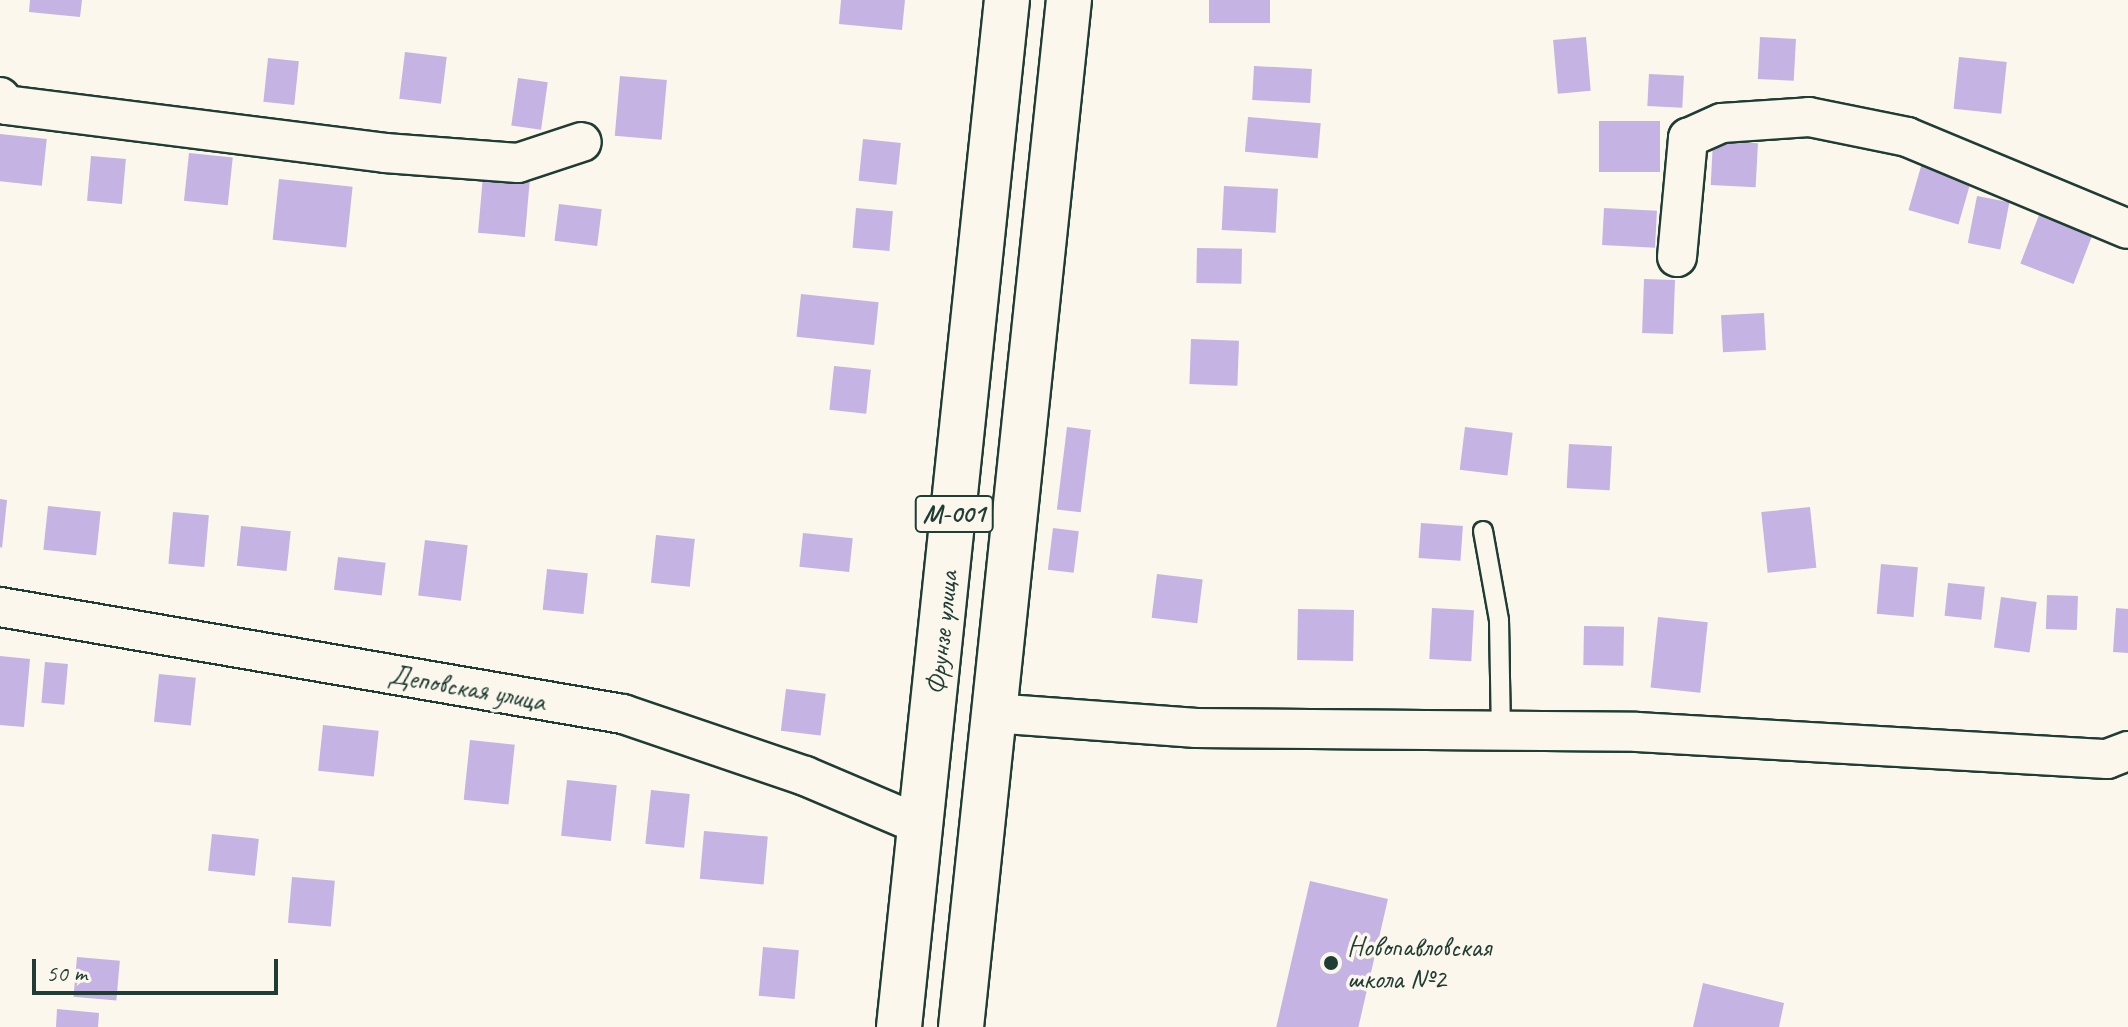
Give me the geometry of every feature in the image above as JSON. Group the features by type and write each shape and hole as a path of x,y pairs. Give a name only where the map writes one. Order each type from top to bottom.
{"main road":[{"name":"Фрунзе улица","path":"899,1027 1007,0"},
{"name":"Фрунзе улица","path":"961,1027 1069,0"}],"street":[{"path":"0,97 6,105 415,155 518,163 582,142"},
{"path":"1677,257 1688,138 1722,123 1809,117 1907,137 2128,229"},
{"name":"Деповская улица","path":"0,607 623,714 805,776 918,824"},
{"path":"992,713 1196,728 1637,732 2107,759 2128,751"}],"lane":[{"path":"1483,531 1499,620 1501,731"}],"building":[{"path":"30,0 82,0 80,17 29,12"},
{"path":"841,0 905,0 902,30 839,24"},
{"path":"1209,0 1270,0 1270,23 1209,23"},
{"path":"1586,37 1591,91 1558,94 1553,40"},
{"path":"1760,37 1796,39 1794,81 1758,79"},
{"path":"405,52 447,57 441,104 399,99"},
{"path":"1959,57 2007,62 2001,114 1954,109"},
{"path":"268,58 299,61 294,105 263,102"},
{"path":"1254,66 1312,69 1310,103 1252,100"},
{"path":"1649,74 1684,76 1682,108 1647,106"},
{"path":"620,76 667,80 662,140 615,136"},
{"path":"518,78 548,82 541,130 511,126"},
{"path":"1248,117 1321,123 1318,158 1245,152"},
{"path":"1599,121 1660,121 1660,172 1599,172"},
{"path":"0,134 47,139 42,186 0,181"},
{"path":"863,139 901,143 896,185 859,181"},
{"path":"1713,141 1758,143 1756,187 1711,185"},
{"path":"189,153 233,158 228,205 184,201"},
{"path":"91,156 126,159 122,204 87,201"},
{"path":"1922,163 1972,177 1958,224 1908,210"},
{"path":"483,176 530,180 525,237 478,233"},
{"path":"279,179 353,187 346,247 273,240"},
{"path":"1224,186 1278,189 1276,233 1222,230"},
{"path":"1977,196 2009,202 2000,249 1968,243"},
{"path":"559,204 602,209 597,246 554,241"},
{"path":"856,208 893,211 889,251 853,248"},
{"path":"1604,208 1657,211 1655,248 1602,245"},
{"path":"2039,215 2092,235 2074,284 2020,264"},
{"path":"1197,248 1242,249 1241,284 1196,283"},
{"path":"1644,279 1675,280 1673,334 1642,333"},
{"path":"801,294 879,302 874,345 797,337"},
{"path":"1764,313 1766,350 1723,352 1721,315"},
{"path":"1191,339 1239,341 1237,386 1189,384"},
{"path":"834,366 871,370 866,414 829,410"},
{"path":"1067,427 1091,430 1081,512 1057,509"},
{"path":"1465,427 1513,433 1507,476 1460,470"},
{"path":"1569,444 1612,446 1610,490 1567,488"},
{"path":"0,499 7,500 2,548 0,547"},
{"path":"48,506 101,512 96,555 43,550"},
{"path":"1810,507 1816,568 1768,573 1761,512"},
{"path":"173,512 209,515 204,567 168,564"},
{"path":"1421,523 1463,526 1460,561 1419,558"},
{"path":"241,526 291,531 287,571 237,566"},
{"path":"1053,528 1079,531 1074,573 1048,570"},
{"path":"803,533 853,538 849,572 799,567"},
{"path":"656,535 695,539 690,587 651,583"},
{"path":"425,540 468,545 461,601 418,596"},
{"path":"338,557 386,563 382,596 334,590"},
{"path":"1881,564 1918,567 1914,617 1877,614"},
{"path":"547,569 588,573 583,614 543,610"},
{"path":"1157,574 1203,580 1197,623 1152,618"},
{"path":"1948,583 1985,587 1981,620 1945,616"},
{"path":"2047,595 2078,596 2077,630 2046,629"},
{"path":"2001,597 2037,602 2030,653 1994,648"},
{"path":"1432,608 1474,610 1471,661 1429,659"},
{"path":"2116,608 2128,609 2128,653 2113,652"},
{"path":"1298,609 1354,610 1353,661 1297,660"},
{"path":"1658,617 1708,622 1700,693 1651,688"},
{"path":"1584,626 1624,627 1623,666 1583,665"},
{"path":"0,656 30,659 24,727 0,725"},
{"path":"45,662 68,664 64,705 41,703"},
{"path":"159,674 196,678 191,726 154,722"},
{"path":"786,689 826,694 821,736 781,731"},
{"path":"323,725 379,731 374,777 318,771"},
{"path":"470,740 515,745 508,804 464,800"},
{"path":"567,780 617,785 611,841 561,836"},
{"path":"651,790 690,794 684,848 645,844"},
{"path":"704,831 768,837 764,884 700,879"},
{"path":"212,834 259,839 255,876 208,871"},
{"path":"292,877 335,881 331,927 288,923"},
{"name":"Новопавловская школа №2","path":"1310,881 1388,899 1358,1027 1276,1027"},
{"path":"763,947 799,950 795,999 759,996"},
{"path":"77,957 120,961 116,1001 74,997"},
{"path":"1703,983 1784,1003 1779,1027 1693,1027"},
{"path":"57,1009 99,1013 98,1027 56,1027"}],"place":[{"name":"Новопавловская школа №2","path":"1331,963"}]}
